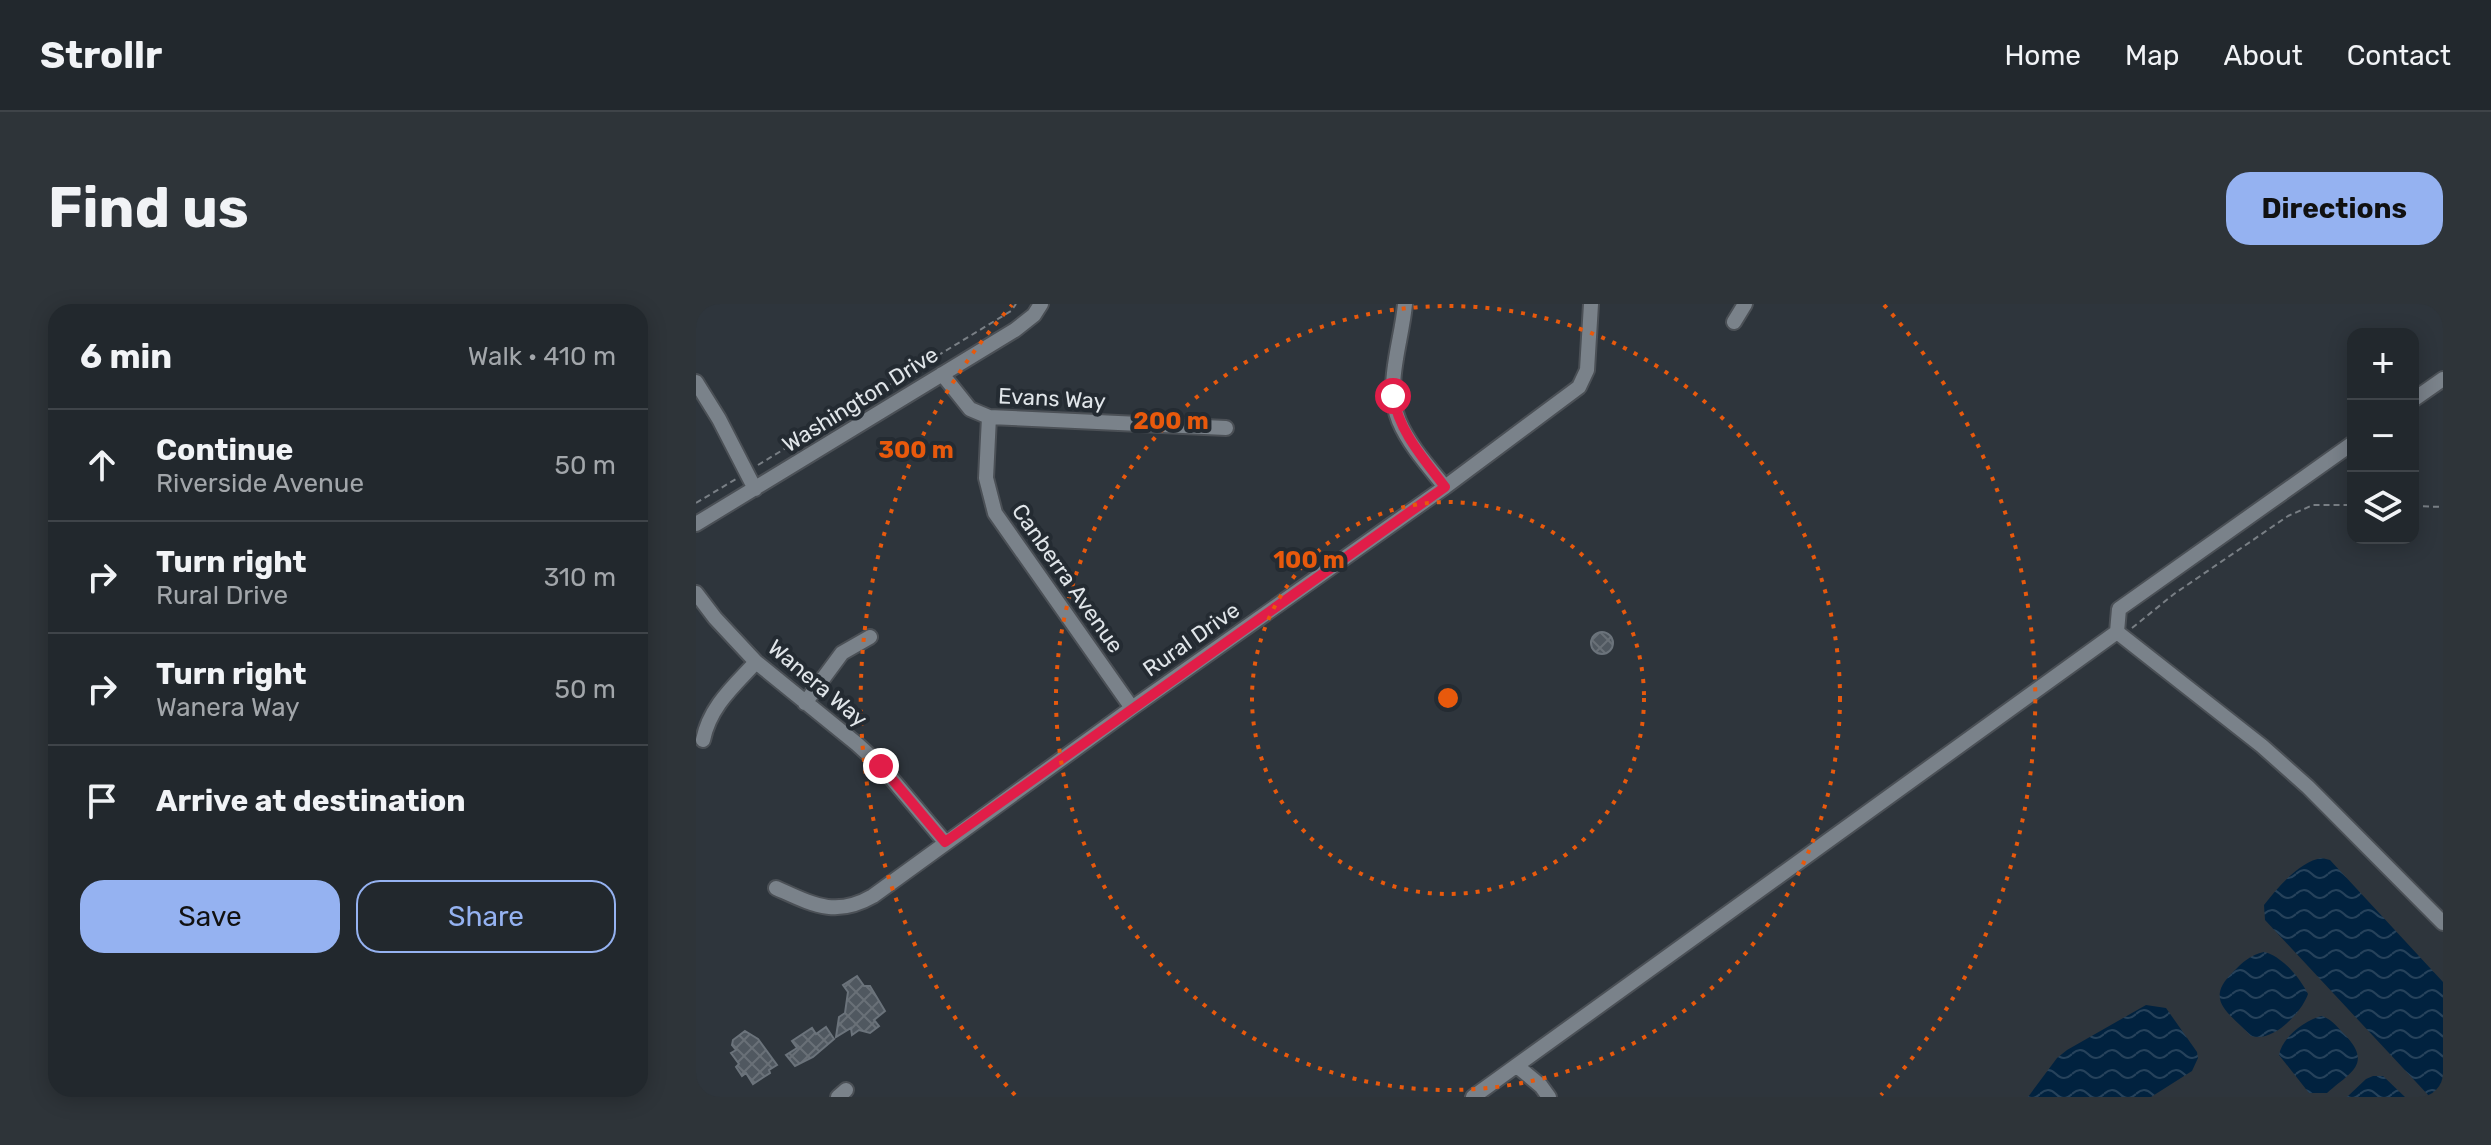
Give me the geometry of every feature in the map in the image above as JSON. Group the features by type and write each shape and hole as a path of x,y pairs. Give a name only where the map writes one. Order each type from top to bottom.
{"street":[{"name":"Washington Drive","path":"696,524 1026,322 1041,304"},
{"path":"1405,304 1393,381 1395,408 1406,434 1445,487"},
{"name":"Rural Drive","path":"776,888 815,906 850,906 873,896 1445,487 1579,387 1587,370 1591,304"},
{"path":"1734,322 1745,304"},
{"name":"Evans Way","path":"942,374 970,409 989,417 1226,428"},
{"path":"2419,396 2443,379"},
{"path":"696,382 755,489"},
{"name":"Canberra Avenue","path":"989,417 986,478 995,513 1132,708"},
{"path":"2119,634 2119,609 2347,447"},
{"name":"Wanera Way","path":"696,593 756,662 881,766 945,842"},
{"path":"2119,634 2285,767 2443,923"},
{"path":"1473,1097 2119,634"},
{"path":"805,703 842,653 870,637"},
{"path":"703,740 705,726 716,705 756,662"},
{"path":"1517,1066 1549,1097"}],"path":[{"path":"696,503 1011,311 1016,304"},
{"path":"2119,634 2288,516 2313,505 2347,505"},
{"path":"2419,506 2443,507"}],"water":[{"path":"2322,858 2330,860 2443,982 2443,1097 2430,1097 2265,920 2264,905 2283,883 2298,869"},
{"path":"2264,952 2290,968 2308,994 2300,1009 2286,1024 2260,1037 2251,1036 2228,1013 2220,999 2220,991 2240,965"},
{"path":"2146,1005 2166,1008 2197,1052 2198,1058 2192,1071 2151,1097 2028,1097 2057,1058 2067,1050"},
{"path":"2322,1016 2333,1022 2347,1037 2358,1055 2357,1062 2350,1074 2327,1093 2309,1093 2279,1055 2295,1030"},
{"path":"2373,1076 2383,1076 2405,1097 2347,1097"}],"building":[{"path":"1598,632 1606,632 1613,643 1606,654 1598,654 1591,647 1591,639"},
{"path":"857,976 864,986 870,986 885,1011 874,1020 879,1026 870,1033 859,1030 852,1035 851,1028 836,1037 839,1017 845,1013 848,992 843,985"},
{"path":"826,1027 834,1039 813,1057 795,1066 786,1055 797,1048 792,1041 812,1028 816,1034"},
{"path":"745,1031 758,1039 777,1065 753,1084 746,1073 742,1076 736,1067 739,1064 731,1053 736,1050 733,1040"}],"route":[{"path":"881,766 945,842 1445,487 1406,434 1399,421 1393,396"}]}
